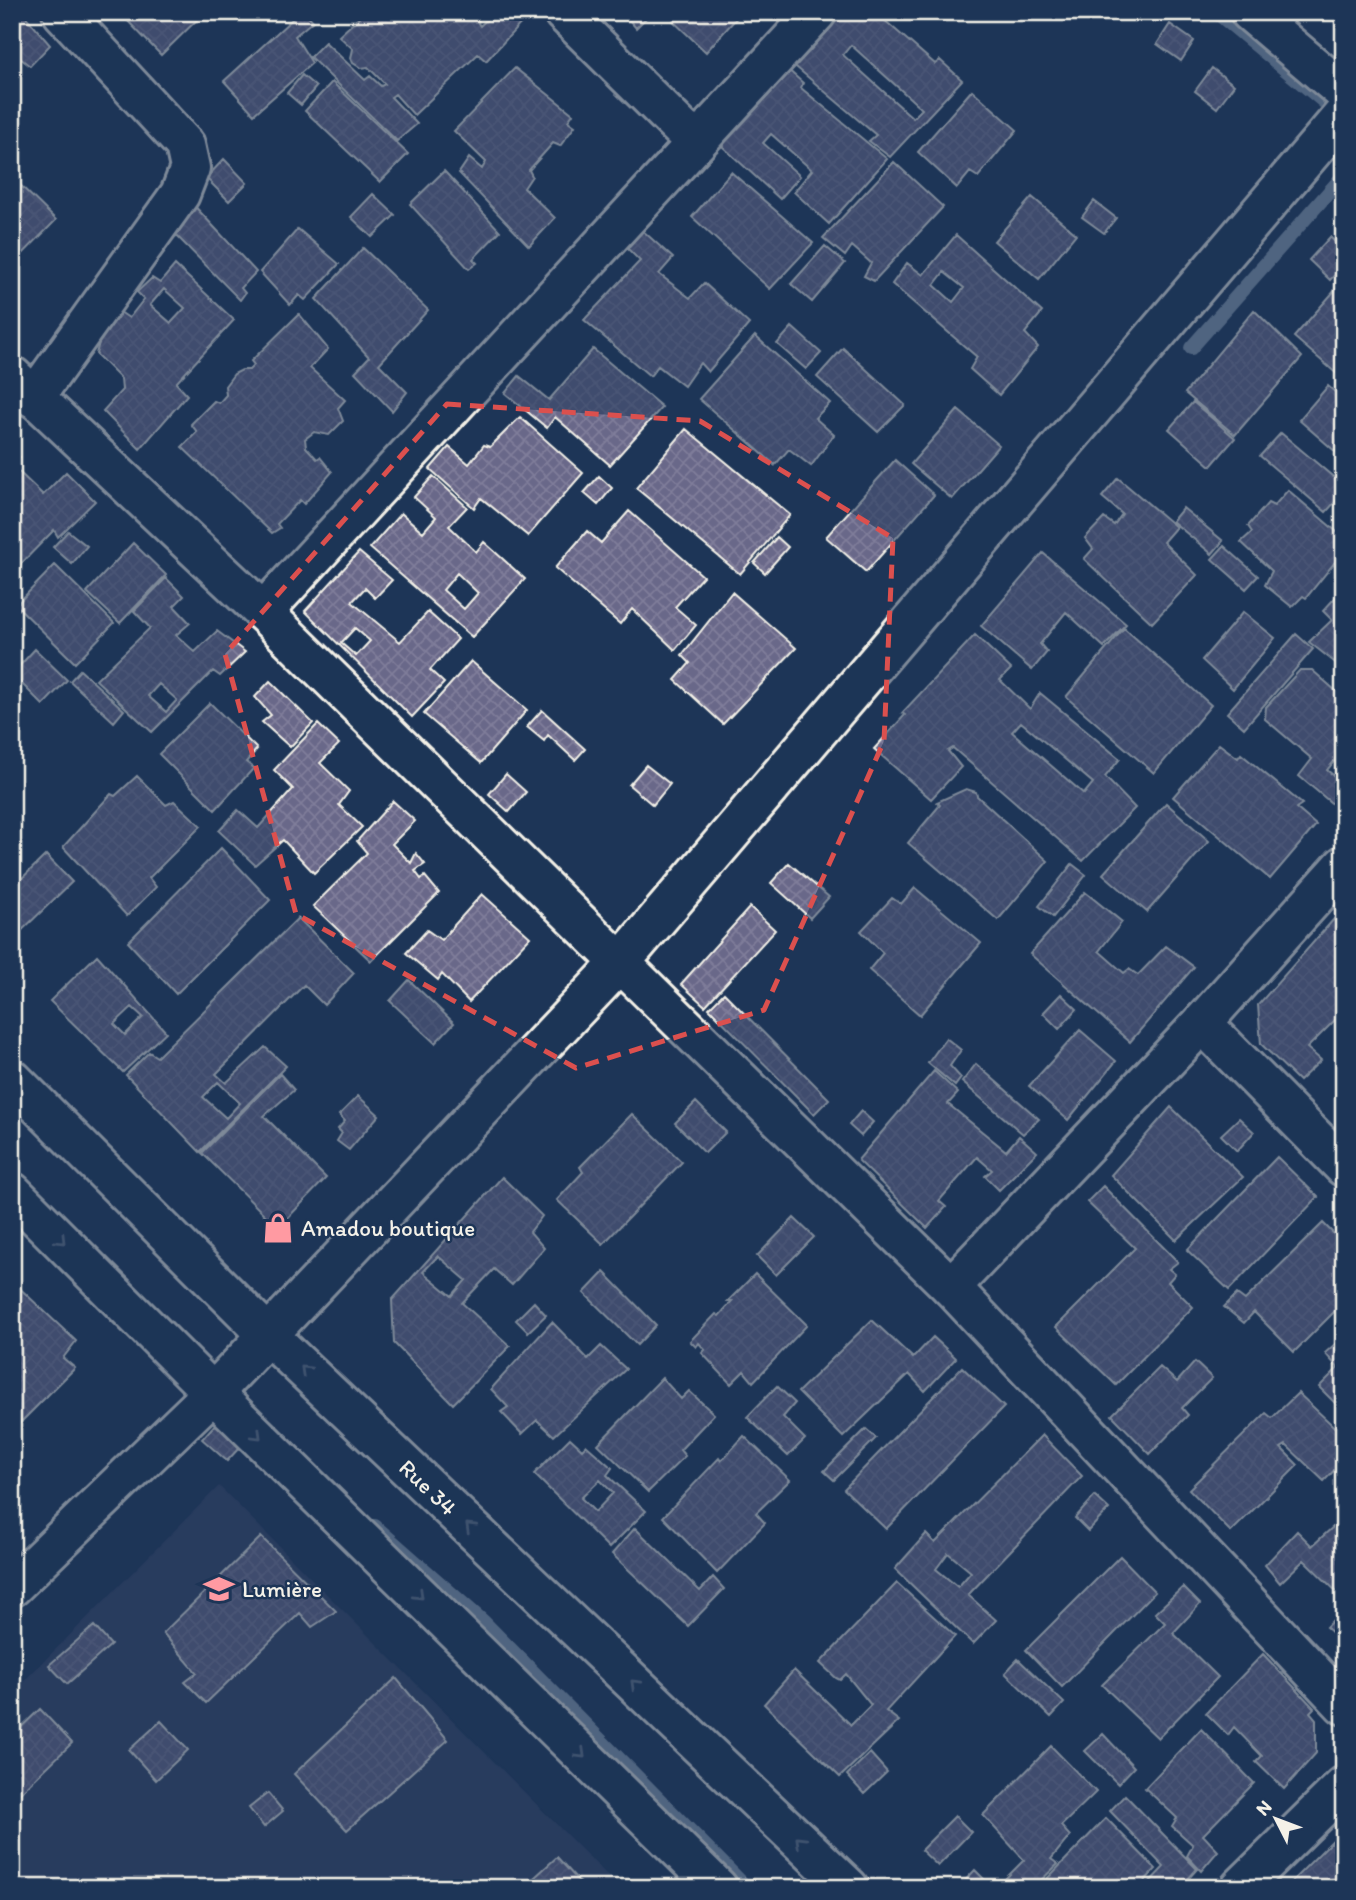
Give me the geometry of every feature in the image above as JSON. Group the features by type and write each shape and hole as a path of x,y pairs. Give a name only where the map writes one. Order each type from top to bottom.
{"street":[{"path":"62,12 186,145 190,168 180,194 23,387 263,612 951,1287 1344,1705"},
{"path":"563,12 696,143"},
{"path":"263,612 817,12"},
{"path":"1250,12 1344,92"},
{"path":"12,1587 213,1393 621,962 1344,114"},
{"path":"951,1287 1202,1023 1344,865"},
{"path":"1202,1023 1344,1167"},
{"name":"Rue 34","path":"12,1079 268,1335 849,1888"},
{"path":"12,1192 718,1888"},
{"path":"1240,1888 1344,1786"}],"highlighted area":[{"path":"447,404 700,421 893,538 884,741 764,1010 576,1068 296,914 225,654"}],"shaded area":[{"name":"Lumière","path":"219,1486 620,1888 12,1888 12,1693"}],"building":[{"path":"22,12 50,45 30,66 20,58 12,66 12,15"},
{"path":"119,12 205,12 161,55"},
{"path":"300,12 305,12 313,21 295,36 312,63 254,114 224,81"},
{"path":"365,12 482,12 478,23 480,26 495,12 516,12 524,20 486,61 478,54 414,115 395,94 391,97 417,124 397,141 310,57 325,42 365,80 370,76 381,86 385,84 368,67 361,68 353,63 353,49 339,36"},
{"path":"622,12 652,12 636,28"},
{"path":"680,12 742,12 706,52 673,21"},
{"path":"824,12 875,12 935,64 940,60 962,80 890,157 869,141 876,135 783,56","holes":["851,45 922,109 913,118 843,55"]},
{"path":"1170,24 1194,41 1181,61 1157,44"},
{"path":"777,60 803,83 801,88 887,159 829,224 794,192 812,170 771,134 763,143 800,176 780,199 712,137"},
{"path":"515,68 573,114 568,121 575,126 560,146 553,143 529,170 532,176 524,188 555,218 529,246 459,173 469,158 482,169 486,162 454,131"},
{"path":"1212,68 1234,85 1217,108 1195,91"},
{"path":"302,75 316,87 301,105 287,93"},
{"path":"332,82 408,154 380,182 305,111"},
{"path":"972,90 1017,130 978,177 970,172 957,188 918,152"},
{"path":"224,159 247,183 229,201 206,178"},
{"path":"894,162 943,207 874,281 864,276 871,263 852,246 845,256 823,238"},
{"path":"444,171 500,231 473,259 477,263 469,269 410,204"},
{"path":"731,172 813,243 770,289 692,217"},
{"path":"12,177 56,220 12,265"},
{"path":"373,194 395,215 372,237 351,217"},
{"path":"1032,197 1076,234 1039,279 994,241"},
{"path":"189,200 256,272 241,288 245,293 240,300 165,224"},
{"path":"1094,201 1116,218 1104,233 1082,217"},
{"path":"298,229 339,264 305,300 299,295 290,305 260,272"},
{"path":"642,230 673,258 659,274 690,298 704,283 749,324 708,372 700,363 684,386 658,366 650,376 584,320 640,261 625,246"},
{"path":"956,235 1042,312 1025,333 1038,347 999,395 970,369 977,357 892,284 907,263 923,275","holes":["944,272 964,288 953,302 934,285"]},
{"path":"1330,237 1344,250 1344,265 1330,280 1309,260"},
{"path":"825,246 845,263 812,302 791,284"},
{"path":"363,248 428,310 379,364 407,392 392,411 355,372 369,357 316,299"},
{"path":"175,265 234,320 176,383 187,395 140,449 103,411 122,390 121,379 96,354 101,335 120,312 129,318 144,299 137,292 152,278 160,283","holes":["164,289 185,308 171,323 150,305"]},
{"path":"1344,280 1344,380 1294,337"},
{"path":"1254,310 1302,357 1235,435 1185,393"},
{"path":"299,314 328,349 310,368 345,400 338,408 343,421 329,435 314,432 305,439 306,447 317,459 320,457 332,472 304,504 300,500 277,524 280,528 272,533 182,447 197,432 191,424 214,401 219,403 226,395 225,386 234,374 249,370 254,365 251,361"},
{"path":"792,327 821,353 806,369 777,344"},
{"path":"755,336 830,403 815,418 834,435 811,466 789,449 775,465 699,399"},
{"path":"843,348 905,405 878,432 817,377"},
{"path":"593,349 662,407 610,465 555,417 547,428 505,393 519,376 549,400"},
{"path":"1328,386 1344,400 1344,459 1299,420"},
{"path":"1193,402 1235,438 1211,466 1169,429"},
{"path":"958,410 999,445 952,499 911,464"},
{"path":"520,417 583,473 528,536 481,498 474,508 430,469 449,447 469,464 484,445 490,447"},
{"path":"686,429 790,515 740,574 636,488"},
{"path":"1281,433 1344,486 1344,508 1336,501 1326,512 1260,456"},
{"path":"12,450 20,457 12,466"},
{"path":"895,460 934,495 866,572 826,537"},
{"path":"17,470 43,495 66,472 95,501 58,537 54,530 12,573 12,476"},
{"path":"433,476 467,507 449,526 476,552 484,542 525,579 472,637 370,548 401,513 423,532 436,517 414,497","holes":["457,573 478,593 464,609 443,590"]},
{"path":"599,476 612,488 598,505 584,493"},
{"path":"1118,478 1176,527 1163,542 1197,575 1152,623 1084,559 1093,549 1085,538 1104,518 1114,525 1122,514 1102,497"},
{"path":"1288,490 1344,538 1344,551 1306,598 1303,596 1292,607 1265,585 1272,571 1241,542 1252,532 1248,526 1268,503 1274,506"},
{"path":"1183,508 1223,541 1212,554 1172,521"},
{"path":"629,511 703,576 675,607 696,625 675,650 632,609 620,624 555,568 587,531 601,543"},
{"path":"68,531 87,546 72,564 53,547"},
{"path":"777,537 788,547 765,573 754,563"},
{"path":"133,543 166,575 120,623 87,592"},
{"path":"1224,546 1258,576 1246,589 1212,559"},
{"path":"359,552 392,580 375,598 365,588 352,602 400,642 428,612 458,639 430,670 444,683 412,717 305,611","holes":["355,628 370,641 356,656 341,643"]},
{"path":"1043,553 1126,624 1104,647 1066,612 1040,644 1047,652 1032,670 981,626"},
{"path":"55,565 114,623 75,663 16,605"},
{"path":"166,578 184,596 174,606 190,623 176,635 195,652 217,631 245,652 220,676 213,671 152,732 96,680 150,628 134,611","holes":["159,684 177,700 166,712 148,696"]},
{"path":"1344,588 1344,659 1338,665 1309,642 1332,620 1323,611"},
{"path":"732,592 796,648 723,724 675,680 690,663 682,655"},
{"path":"1243,612 1275,638 1233,689 1202,660"},
{"path":"1124,628 1211,705 1154,773 1066,697"},
{"path":"1296,634 1313,649 1244,728 1227,713"},
{"path":"975,635 1011,669 1000,680 1030,709 1040,693 1120,759 1105,777 1135,808 1083,861 953,748 948,751 961,767 931,799 874,749 905,715 902,713","holes":["1021,722 1093,783 1084,794 1012,732"]},
{"path":"35,649 67,680 43,705 12,674"},
{"path":"471,661 527,710 481,763 424,714"},
{"path":"80,670 124,710 114,722 70,681"},
{"path":"1300,670 1312,670 1344,698 1344,756 1340,754 1327,770 1344,784 1344,796 1335,806 1299,776 1312,759 1265,719 1266,707"},
{"path":"270,681 313,723 290,747 262,722 271,715 255,697"},
{"path":"210,703 257,749 246,762 254,768 215,810 159,754"},
{"path":"542,710 585,749 575,760 548,735 544,741 527,727"},
{"path":"318,724 339,744 320,763 349,791 339,805 362,827 314,873 283,840 255,865 219,831 238,810 258,828 293,789 274,770"},
{"path":"1219,744 1238,758 1241,754 1302,804 1296,808 1316,825 1270,879 1173,797"},
{"path":"646,765 670,784 653,805 629,785"},
{"path":"506,774 526,792 509,812 489,794"},
{"path":"137,776 166,805 174,801 201,826 149,878 156,887 127,916 63,847 111,794 115,796"},
{"path":"966,789 976,792 977,796 1048,861 998,920 908,843 940,805 937,802"},
{"path":"393,801 415,821 392,844 411,863 416,853 425,864 415,871 421,879 425,876 439,893 371,961 313,906 367,853 357,841"},
{"path":"1166,803 1209,841 1147,912 1103,874"},
{"path":"221,848 270,900 176,994 128,942"},
{"path":"46,855 72,882 12,940 12,888"},
{"path":"789,863 829,897 810,918 771,883"},
{"path":"1072,864 1086,875 1053,917 1039,906"},
{"path":"915,888 981,943 920,1015 869,970 883,953 861,931 892,898 901,904"},
{"path":"1085,892 1122,922 1099,951 1124,973 1129,969 1138,975 1166,946 1194,967 1130,1042 1030,954"},
{"path":"482,894 530,937 469,1002 442,974 438,980 406,953 427,930 441,940"},
{"path":"750,907 775,930 705,1006 681,984"},
{"path":"298,918 354,973 324,1005 304,985 216,1074 226,1083 265,1047 286,1066 200,1152 126,1075 149,1052 157,1057","holes":["218,1082 240,1103 226,1118 203,1097"]},
{"path":"1334,919 1344,928 1344,1011 1307,1048 1321,1060 1299,1081 1261,1044 1258,1005"},
{"path":"97,955 166,1032 123,1072 50,1001","holes":["132,1007 143,1017 125,1035 114,1024"]},
{"path":"409,980 454,1023 435,1043 390,1001"},
{"path":"724,993 829,1099 814,1114 709,1008"},
{"path":"1061,994 1077,1009 1059,1029 1043,1013"},
{"path":"1080,1030 1116,1061 1068,1120 1029,1086"},
{"path":"946,1038 961,1050 950,1066 961,1078 955,1086 928,1063"},
{"path":"976,1064 1039,1119 1023,1134 962,1082"},
{"path":"934,1071 958,1093 948,1104 1006,1151 1019,1136 1037,1152 999,1190 985,1176 992,1170 977,1157 939,1201 946,1207 927,1228 858,1160"},
{"path":"280,1074 294,1090 264,1116 326,1178 278,1228 202,1153"},
{"path":"358,1096 379,1115 349,1150 337,1141 342,1133 338,1129 345,1121 339,1115"},
{"path":"696,1102 726,1132 705,1153 675,1123"},
{"path":"1171,1107 1243,1177 1176,1240 1111,1175"},
{"path":"861,1111 873,1122 861,1136 849,1125"},
{"path":"632,1114 682,1162 603,1244 557,1200 583,1172 580,1167"},
{"path":"1239,1118 1254,1132 1237,1151 1221,1135"},
{"path":"1277,1157 1318,1197 1229,1290 1187,1250"},
{"path":"502,1177 542,1216 530,1232 544,1248 512,1285 494,1269 462,1303 510,1346 453,1404 394,1343 392,1300","holes":["438,1256 466,1280 452,1296 423,1272"]},
{"path":"1103,1186 1178,1262 1169,1269 1175,1274 1168,1282 1193,1307 1116,1385 1056,1327 1135,1248 1087,1202"},
{"path":"794,1218 814,1237 776,1275 757,1256"},
{"path":"1323,1223 1344,1244 1344,1302 1294,1352 1254,1312 1244,1323 1224,1307 1237,1294 1245,1300"},
{"path":"604,1272 656,1325 637,1345 584,1293"},
{"path":"755,1274 807,1325 753,1382 744,1371 731,1384 702,1353 705,1350 699,1343 696,1347 690,1341 716,1314 719,1316 732,1301 728,1301"},
{"path":"12,1281 76,1341 63,1358 75,1368 12,1431"},
{"path":"534,1302 546,1315 528,1332 516,1320"},
{"path":"872,1320 913,1358 933,1337 956,1358 925,1391 909,1374 843,1437 798,1392"},
{"path":"552,1322 588,1359 601,1346 626,1369 554,1436 537,1420 522,1434 501,1412 508,1407 491,1389"},
{"path":"1344,1336 1344,1412 1319,1387 1338,1368 1325,1353"},
{"path":"1195,1362 1212,1378 1182,1408 1188,1415 1150,1454 1112,1415 1160,1367 1177,1382"},
{"path":"962,1367 1004,1407 886,1529 844,1489"},
{"path":"662,1378 681,1399 689,1391 714,1414 680,1450 685,1456 648,1492 598,1444"},
{"path":"777,1386 795,1403 783,1417 805,1439 788,1456 747,1417"},
{"path":"1298,1393 1344,1436 1344,1460 1324,1481 1286,1445 1281,1448 1298,1465 1231,1532 1189,1489 1266,1413 1272,1418"},
{"path":"227,1411 252,1434 227,1461 202,1439"},
{"path":"866,1429 876,1438 834,1480 824,1471"},
{"path":"1042,1435 1082,1476 968,1595 996,1620 973,1644 895,1569 926,1534 935,1543","holes":["948,1553 971,1572 958,1587 936,1569"]},
{"path":"744,1436 790,1480 756,1513 765,1523 717,1573 663,1517 719,1458 721,1461"},
{"path":"570,1438 582,1449 586,1445 612,1468 607,1475 646,1511 609,1548 534,1474","holes":["600,1480 613,1493 595,1512 581,1498"]},
{"path":"1095,1496 1109,1509 1088,1531 1075,1518"},
{"path":"1344,1517 1344,1599 1304,1560 1280,1583 1265,1565 1297,1531 1312,1546"},
{"path":"635,1528 700,1591 713,1577 724,1589 688,1626 612,1554"},
{"path":"261,1537 336,1611 312,1627 300,1613 206,1703 185,1682 197,1673 163,1633"},
{"path":"1120,1556 1155,1592 1062,1687 1026,1650"},
{"path":"897,1583 955,1636 886,1711 899,1721 840,1777 764,1704 794,1670 851,1725 871,1705 846,1674 840,1680 820,1663"},
{"path":"1183,1587 1200,1604 1173,1633 1218,1677 1158,1738 1102,1685 1165,1623 1155,1613"},
{"path":"1339,1614 1344,1618 1343,1642 1326,1627"},
{"path":"94,1626 111,1645 67,1684 49,1665"},
{"path":"1263,1654 1314,1708 1310,1712 1316,1719 1316,1753 1284,1789 1256,1762 1262,1756 1234,1727 1228,1735 1206,1713"},
{"path":"1018,1659 1064,1703 1051,1717 1005,1673"},
{"path":"396,1678 448,1740 347,1830 294,1774"},
{"path":"40,1709 72,1743 12,1801 12,1736"},
{"path":"161,1721 188,1750 156,1780 129,1750"},
{"path":"1201,1729 1254,1783 1203,1835 1218,1851 1201,1871 1187,1856 1193,1845 1172,1826 1177,1818 1145,1788"},
{"path":"1103,1734 1134,1767 1118,1784 1085,1751"},
{"path":"1051,1746 1096,1792 1061,1826 1070,1836 1051,1859 1058,1864 1033,1888 1000,1888 998,1886 1024,1860 983,1815"},
{"path":"870,1753 887,1772 864,1794 847,1775"},
{"path":"268,1793 283,1811 264,1827 249,1808"},
{"path":"1125,1795 1197,1869 1180,1888 1144,1888 1164,1867 1110,1811"},
{"path":"955,1816 971,1832 938,1866 921,1850"},
{"path":"1106,1818 1156,1869 1138,1888 1042,1888 1040,1886"},
{"path":"1344,1829 1344,1888 1285,1888"},
{"path":"557,1857 585,1888 523,1888"},
{"path":"975,1870 993,1888 958,1888"}],"waterway":[{"path":"1216,12 1341,116"},
{"path":"1191,348 1344,175"},
{"path":"375,1526 483,1621 747,1888"}],"place":[{"name":"Amadou boutique","path":"278,1228"},
{"name":"Lumière","path":"219,1589"}]}
